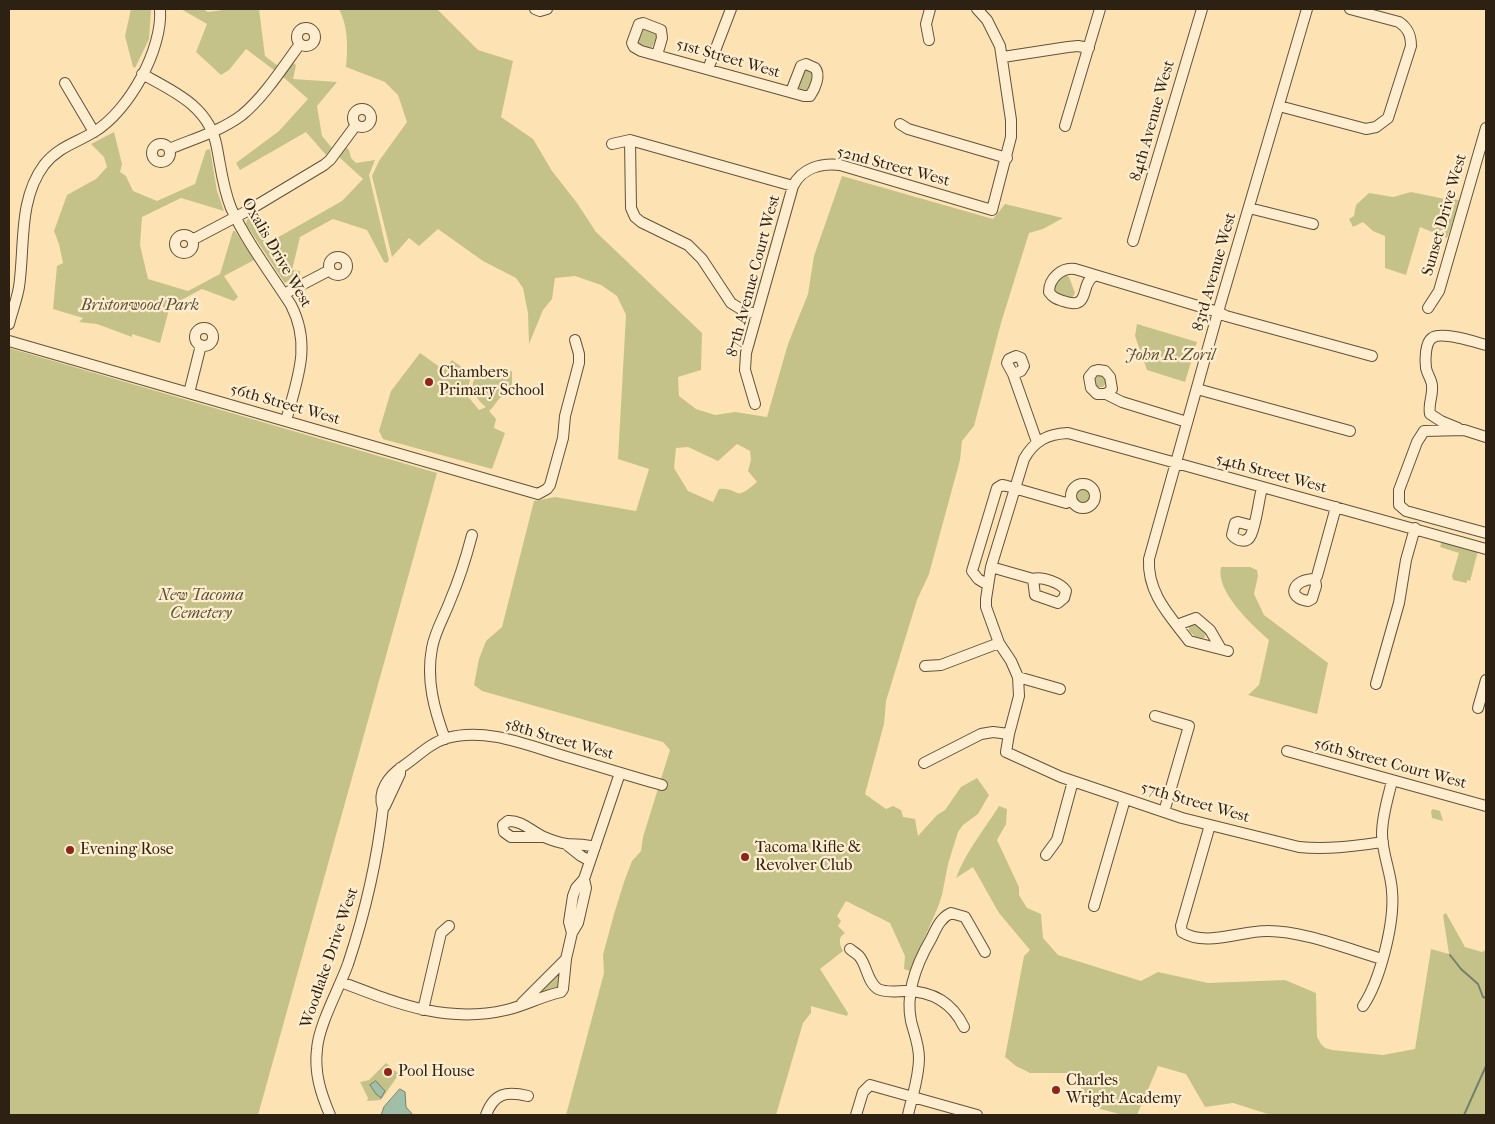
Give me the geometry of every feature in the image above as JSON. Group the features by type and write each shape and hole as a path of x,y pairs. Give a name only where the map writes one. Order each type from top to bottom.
{"street":[{"path":"9,324 19,290 24,227 36,180 42,169 54,155 64,147 94,132 120,110 131,96 157,41 160,26 160,9"},
{"path":"535,9 540,11 547,9"},
{"path":"708,69 731,9"},
{"path":"929,40 926,24 930,9"},
{"path":"900,124 908,129 1007,158 1011,137 1011,120 1003,56 996,34 977,9"},
{"path":"1065,126 1100,9"},
{"name":"84th Avenue West","path":"1133,241 1202,9"},
{"name":"83rd Avenue West","path":"1177,625 1196,618 1210,630 1225,650 1189,641 1177,625 1153,590 1148,568 1175,463 1307,9"},
{"path":"1279,106 1366,129 1376,128 1391,113 1411,46 1410,34 1404,25 1399,22 1350,9"},
{"path":"169,149 228,124 248,109 300,44"},
{"path":"1003,56 1068,47 1089,48"},
{"name":"51st Street West","path":"657,55 790,92"},
{"name":"Oxalis Drive West","path":"142,74 194,104 213,131 224,188 236,217 297,318 303,346 301,368 286,421"},
{"path":"65,83 94,132"},
{"path":"192,240 236,217 324,165 330,160 356,125"},
{"name":"Sunset Drive West","path":"1428,308 1439,291 1486,128"},
{"path":"630,140 631,208 635,217 641,222 688,245 702,258 731,303 744,311 756,314"},
{"path":"612,144 630,140 793,186"},
{"name":"52nd Street West","path":"793,186 797,178 806,171 818,166 832,164 992,210 1007,158"},
{"name":"87th Avenue Court West","path":"755,404 747,378 745,361 756,314 793,186"},
{"path":"1249,208 1313,224"},
{"path":"1094,276 1089,280 1083,298 1078,302 1068,303 1054,298 1049,292 1052,280 1067,268 1074,269 1226,316 1372,356"},
{"path":"284,294 330,270"},
{"path":"1486,345 1451,337 1434,337 1430,340 1428,346 1426,367 1432,384 1430,414 1441,421 1486,437"},
{"name":"56th Street West","path":"9,341 534,493 542,493 550,486 563,438 565,416 579,364 579,354 575,340"},
{"path":"190,393 201,345"},
{"path":"924,763 981,734 993,732 1009,734 1019,696 1018,678 1011,661 999,643 986,607 992,567 1024,459 1037,442 1013,374"},
{"path":"1196,390 1350,431"},
{"path":"1106,394 1122,402 1187,422"},
{"path":"1464,430 1427,430 1421,434 1399,490 1399,505 1406,512 1486,533"},
{"name":"54th Street West","path":"1037,442 1047,437 1068,434 1486,549"},
{"path":"988,585 974,575 972,571 997,488 1002,485 1066,503 1071,500"},
{"path":"1253,526 1262,488"},
{"path":"1315,579 1336,508"},
{"path":"1376,684 1399,603 1406,560 1415,528"},
{"path":"445,738 436,714 432,695 430,676 432,650 439,626 462,570 472,535"},
{"path":"992,567 1033,579"},
{"path":"925,666 941,665 999,643"},
{"path":"1018,678 1060,689"},
{"path":"1478,708 1486,680"},
{"path":"1155,716 1189,726 1164,812"},
{"name":"57th Street West","path":"1009,734 1006,752 1074,781 1164,812 1299,847 1318,849 1340,848 1383,842"},
{"name":"58th Street West","path":"445,738 465,735 493,737 662,784"},
{"name":"Woodlake Drive West","path":"330,1115 318,1080 317,1048 322,1026 355,943 369,894 378,852 383,808 381,803 384,788 392,774 424,750 445,738"},
{"name":"56th Street Court West","path":"1287,751 1486,806"},
{"path":"341,982 423,1010 470,1016 507,1010 561,992 572,933 578,923 586,888 584,879 620,773"},
{"path":"1046,855 1057,840 1074,781"},
{"path":"1363,1006 1374,988 1390,926 1391,884 1383,842 1383,821 1392,781"},
{"path":"1094,906 1125,799"},
{"path":"1210,825 1181,926 1182,932 1193,936 1213,938 1257,931 1283,932 1382,959"},
{"path":"543,837 566,844 587,844 595,847"},
{"path":"566,844 590,861"},
{"path":"908,1115 914,1097 919,1055 911,1018 911,991 918,964 943,917 951,913 965,917 984,952"},
{"path":"423,1010 442,933 449,926"},
{"path":"850,949 859,957 871,980 878,988 886,991 911,991 932,995 945,1002 958,1016 964,1027"},
{"path":"520,1006 566,959"},
{"path":"856,1115 862,1092 869,1086 876,1086 977,1115"},
{"path":"486,1115 491,1104 502,1095 511,1092 528,1096"}],"green space":[{"path":"131,9 151,9 149,39 135,68 133,67 125,36"},
{"path":"181,9 203,9 208,12 231,9 259,9 265,56 278,66 274,70 246,49 229,70 221,75 196,52 207,24"},
{"path":"339,9 437,9 478,50 513,61 501,117 533,139 552,171 577,203 596,232 702,333 701,370 678,377 679,396 696,409 715,415 735,412 767,417 788,344 808,294 814,256 842,176 993,219 1005,204 1063,218 1043,229 1029,233 1001,323 974,426 962,441 960,460 929,574 917,600 886,701 884,724 865,794 886,809 893,806 901,810 903,817 915,819 918,836 937,815 945,810 961,787 977,778 989,795 978,814 963,825 958,832 938,907 910,971 904,969 905,956 890,923 846,901 837,916 841,921 838,926 845,933 840,941 843,951 820,969 848,1013 847,1016 811,1006 811,1013 803,1023 776,1115 566,1115 604,973 603,955 614,914 632,861 641,851 643,837 670,750 663,742 482,691 474,685 479,659 486,641 502,627 534,501 555,497 636,511 649,469 618,459 626,315 617,296 601,285 575,276 555,278 552,299 543,310 529,344 528,313 523,288 516,278 483,261 438,229 419,246 409,238 392,257 372,176 379,161 407,122 398,95 385,82 346,67 347,37","holes":["737,444 750,451 751,460 748,471 757,482 749,489 740,493 719,489 713,502 688,491 674,468 676,448 688,447 718,461"]},
{"path":"644,26 656,32 657,37 651,49 638,44 638,37"},
{"path":"291,62 296,65 293,79 337,82 317,106 322,136 332,148 326,155 306,132 240,170 236,163 279,131 308,99 281,75"},
{"path":"807,69 812,72 812,77 806,92 799,90 798,87 802,70"},
{"name":"Bristonwood Park","path":"114,132 122,164 120,172 126,176 133,191 157,201 195,184 206,150 210,149 217,191 224,211 181,198 142,217 140,245 148,279 188,291 220,274 233,231 235,231 254,260 224,276 238,297 234,301 202,289 170,306 160,343 132,334 132,337 97,324 79,322 83,318 53,309 57,266 63,263 54,231 67,195 96,179 107,167 104,157 91,144"},
{"path":"346,147 351,158 356,163 375,160 369,175 389,260 387,263 384,262 367,230 333,219 300,237 292,270 300,271 300,274 285,283 246,224 247,220 252,215 268,243 342,201 363,179 338,156"},
{"path":"1411,192 1445,199 1461,200 1447,238 1420,227 1406,275 1385,268 1385,236 1373,231 1363,222 1353,227 1349,219 1354,216 1356,205 1369,193 1393,197"},
{"path":"1065,275 1069,277 1075,293 1071,300 1053,293 1054,283"},
{"name":"John R. Zoril","path":"1137,324 1197,342 1185,382 1147,370 1135,336"},
{"name":"New Tacoma Cemetery","path":"9,348 437,473 258,1115 9,1115"},
{"path":"420,353 444,370 452,360 470,373 471,377 466,394 479,410 486,407 478,399 473,389 474,380 478,375 493,370 509,369 509,372 512,371 512,396 501,397 489,411 496,419 494,428 505,433 492,469 383,439 379,431 391,391"},
{"path":"1103,374 1106,383 1103,387 1096,387 1094,375"},
{"path":"1082,488 1090,496 1082,504 1074,496"},
{"path":"1442,541 1478,551 1470,581 1467,580 1467,583 1453,580 1452,576 1459,553 1440,547"},
{"path":"1221,567 1250,567 1257,570 1258,576 1254,594 1264,615 1328,663 1317,714 1248,695 1259,685 1269,640 1253,626 1229,597 1221,576"},
{"path":"1197,621 1206,632 1205,637 1202,639 1197,638 1189,631 1189,624"},
{"path":"999,806 1007,809 1006,824 997,840 1019,887 1019,895 1027,908 1041,914 1043,938 1058,955 1141,981 1158,972 1208,983 1285,980 1316,993 1317,1037 1325,1048 1332,1050 1383,1055 1415,1049 1431,949 1449,954 1443,915 1446,913 1465,947 1482,952 1486,950 1486,1115 1271,1115 1233,1103 1205,1107 1186,1074 1158,1066 1137,1115 1123,1115 1093,1107 1072,1073 1030,1073 1016,1066 1005,1057 1024,956 1030,950 999,913 973,867 956,878 970,850"},
{"path":"1433,809 1440,811 1443,821 1432,818 1431,811"},
{"path":"560,972 558,988 539,995 537,993"},
{"path":"386,1063 399,1074 381,1100 367,1101 368,1098 360,1082 369,1080"}],"shaded area":[{"path":"376,1081 385,1091 381,1098 370,1085"},
{"path":"400,1089 405,1092 406,1107 413,1115 381,1115 384,1107"}],"waterway":[{"path":"1450,955 1461,969 1478,984 1483,997 1486,998"},
{"path":"1464,1115 1486,1066"}],"place":[{"name":"Chambers Primary School","path":"429,382"},
{"name":"Evening Rose","path":"70,850"},
{"name":"Tacoma Rifle & Revolver Club","path":"745,857"},
{"name":"Pool House","path":"388,1072"},
{"name":"Charles Wright Academy","path":"1056,1090"}]}
